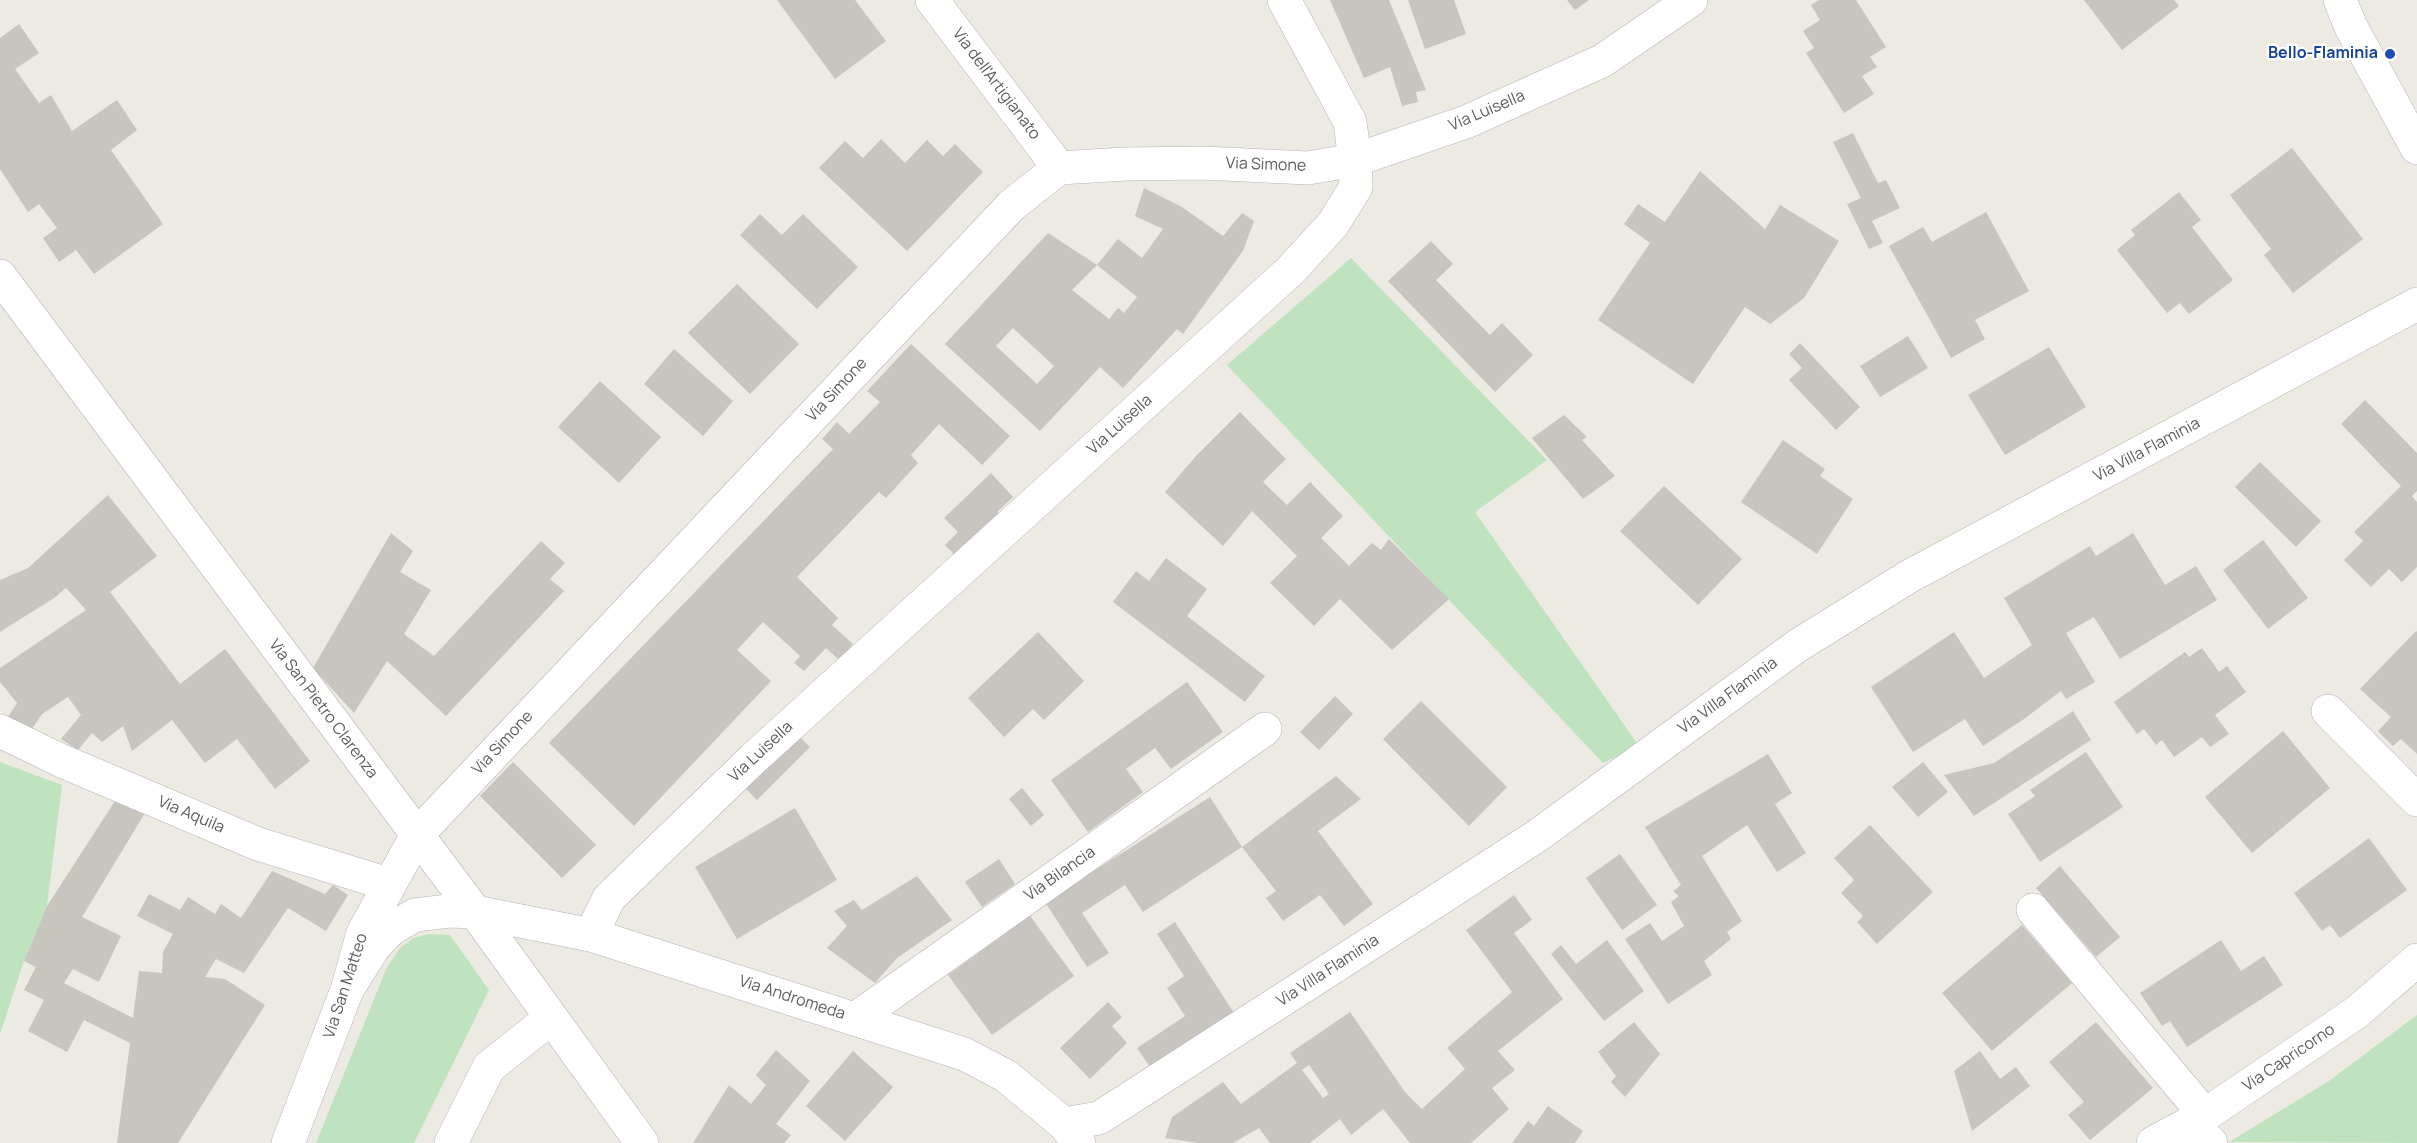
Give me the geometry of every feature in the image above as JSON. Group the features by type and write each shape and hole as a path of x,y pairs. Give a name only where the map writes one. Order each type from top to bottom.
{"street":[{"name":"Via dell'Artigianato","path":"932,0 1059,168"},
{"path":"1284,0 1350,122 1356,160"},
{"name":"Via Luisella","path":"591,935 609,898 754,758 1291,270 1333,224 1356,187 1356,160 1466,122 1602,61 1691,0"},
{"path":"2340,0 2351,27 2417,148"},
{"name":"Via Simone","path":"417,835 1004,214 1059,168 1203,163 1308,168 1356,160"},
{"name":"Via San Pietro Clarenza","path":"0,276 476,912 642,1143"},
{"name":"Via Villa Flaminia","path":"1072,1133 1099,1118 1527,842 1797,646 1908,577 2417,304"},
{"path":"2328,711 2417,800"},
{"name":"Via Bilancia","path":"855,1019 1265,729"},
{"name":"Via Aquila","path":"0,731 62,761 258,844 388,884"},
{"name":"Via San Matteo","path":"288,1143 347,990 363,933 417,835"},
{"path":"2033,910 2202,1127"},
{"name":"Via Andromeda","path":"347,990 374,947 391,928 415,915 449,911 476,912 591,935 964,1054 1006,1076 1072,1133"},
{"name":"Via Capricorno","path":"2153,1143 2202,1127 2357,1012 2417,960"},
{"path":"451,1143 489,1067 551,1018"}],"green space":[{"path":"1351,258 1547,460 1475,512 1639,746 1603,763 1227,365"},
{"path":"0,762 62,785 47,906 24,961 0,1034"},
{"path":"429,934 450,935 489,990 414,1143 316,1143 387,967 400,948 413,938"},
{"path":"2417,1015 2417,1143 2229,1142 2329,1081"}],"building":[{"path":"777,0 855,0 886,41 835,79"},
{"path":"1330,0 1389,0 1426,90 1416,92 1418,102 1402,106 1390,67 1364,78"},
{"path":"1408,0 1454,0 1466,34 1425,49"},
{"path":"1567,0 1589,0 1575,10"},
{"path":"1819,0 1856,0 1886,47 1870,57 1877,67 1862,76 1874,94 1844,113 1806,53 1814,48 1803,31 1820,20 1811,5"},
{"path":"2084,0 2174,0 2179,6 2122,50"},
{"path":"19,24 39,53 15,69 39,103 51,95 72,131 117,100 137,130 111,150 163,224 94,274 76,250 59,262 43,238 57,228 39,204 28,212 0,169 0,38"},
{"path":"1853,133 1878,183 1886,180 1900,208 1872,221 1883,243 1869,249 1847,204 1861,198 1833,142"},
{"path":"881,139 905,163 927,140 943,156 955,144 983,172 907,251 819,168 845,141 863,158"},
{"path":"2292,148 2363,239 2293,293 2264,255 2271,249 2230,195"},
{"path":"1700,171 1765,229 1780,205 1839,241 1804,298 1770,324 1745,307 1693,384 1598,320 1650,243 1624,224 1638,204 1665,222"},
{"path":"1144,188 1182,207 1223,236 1242,213 1254,221 1243,251 1183,334 1177,329 1123,388 1100,367 1040,431 945,344 1048,233 1097,265 1118,239 1142,258 1163,229 1135,216","holes":["1097,265 1137,297 1124,313 1118,308 1109,319 1072,290","1013,328 1054,366 1037,384 996,346"]},
{"path":"2179,192 2201,220 2192,227 2233,280 2189,314 2180,303 2167,313 2117,250 2135,235 2131,230"},
{"path":"1986,212 2029,291 1975,320 1985,339 1951,358 1889,246 1923,227 1932,242"},
{"path":"760,214 782,235 803,214 858,267 817,309 740,235"},
{"path":"1431,241 1453,264 1436,280 1490,335 1502,323 1533,355 1495,392 1388,281"},
{"path":"737,284 799,344 750,394 688,333"},
{"path":"1908,336 1928,368 1880,397 1860,366"},
{"path":"1800,343 1860,407 1836,430 1789,380 1802,368 1789,354"},
{"path":"911,344 1010,436 982,465 939,424 911,455 918,463 886,498 879,492 797,577 838,618 832,625 853,644 839,660 826,648 804,671 794,663 800,656 763,622 737,650 771,681 634,826 549,743 833,449 822,439 837,422 849,434 880,402 867,391"},
{"path":"2049,347 2086,407 2005,455 1968,395"},
{"path":"674,349 733,401 703,436 644,384"},
{"path":"600,381 661,437 619,483 558,427"},
{"path":"2365,400 2417,453 2417,491 2412,496 2417,502 2417,567 2402,582 2389,569 2371,587 2344,560 2363,541 2354,532 2401,486 2341,424"},
{"path":"1240,412 1286,459 1263,482 1287,505 1310,482 1343,516 1321,538 1349,566 1372,543 1381,550 1389,539 1449,599 1392,650 1340,599 1314,626 1270,583 1297,556 1252,511 1223,546 1165,492 1196,456"},
{"path":"1564,415 1587,437 1582,440 1615,476 1583,499 1532,438"},
{"path":"1783,440 1825,469 1820,476 1853,499 1817,554 1741,502"},
{"path":"2260,462 2321,521 2296,547 2235,487"},
{"path":"991,473 1013,497 997,512 1001,515 957,557 945,545 958,532 944,518"},
{"path":"1664,486 1742,559 1698,605 1620,531"},
{"path":"108,495 157,556 110,592 180,684 225,649 310,761 275,789 237,739 205,763 172,720 132,751 123,726 102,742 92,733 78,750 61,739 81,715 68,697 42,714 32,729 8,717 17,703 0,682 0,668 86,610 66,588 0,632 0,580 28,568"},
{"path":"391,533 413,551 400,572 431,590 404,634 434,656 541,541 565,563 550,579 564,591 446,716 387,661 354,713 313,668"},
{"path":"2133,533 2165,585 2196,566 2217,600 2120,659 2094,617 2066,633 2095,682 2066,699 2061,691 1983,746 1965,719 1913,752 1871,687 1954,632 1984,678 2032,645 2004,598 2090,546 2096,556"},
{"path":"2263,540 2308,598 2268,629 2223,570"},
{"path":"1166,558 1207,589 1187,616 1265,676 1245,702 1113,602 1136,571 1149,581"},
{"path":"2416,631 2417,754 2401,739 2393,746 2378,731 2391,717 2360,689"},
{"path":"1038,632 1084,681 1044,720 1033,709 1004,737 968,698"},
{"path":"2202,648 2219,672 2227,666 2246,692 2215,715 2229,734 2210,747 2202,737 2174,757 2162,740 2156,745 2144,729 2137,734 2114,702 2185,652 2189,657"},
{"path":"1187,682 1223,732 1171,769 1155,748 1126,769 1143,792 1088,832 1051,780"},
{"path":"1335,696 1353,714 1319,750 1300,732"},
{"path":"1421,701 1507,787 1469,826 1383,739"},
{"path":"2073,711 2091,740 1974,816 1944,775 1994,763"},
{"path":"2283,731 2330,788 2252,853 2205,797"},
{"path":"795,732 810,747 757,800 742,785"},
{"path":"2086,752 2123,807 2040,862 2008,814 2035,796 2030,790"},
{"path":"1768,754 1792,793 1775,804 1806,853 1777,872 1747,825 1702,856 1742,921 1727,932 1731,939 1704,961 1712,975 1668,1004 1625,939 1650,923 1662,941 1684,926 1671,902 1679,896 1673,891 1681,885 1645,827"},
{"path":"513,762 596,845 562,878 480,796"},
{"path":"1923,762 1948,792 1918,817 1892,787"},
{"path":"1336,776 1361,799 1318,831 1373,904 1344,926 1320,895 1283,921 1266,898 1276,891 1242,847"},
{"path":"1022,788 1044,815 1031,826 1009,799"},
{"path":"1210,797 1242,847 1143,912 1125,885 1082,913 1109,953 1087,967 1045,902"},
{"path":"115,801 145,813 82,917 121,936 99,982 73,969 64,983 133,1018 139,971 162,973 163,952 173,934 137,916 149,894 180,910 188,897 215,914 221,904 241,918 272,871 325,894 333,885 348,895 326,931 288,908 244,973 216,959 205,977 225,979 265,1005 178,1143 117,1143 130,1043 84,1020 67,1052 28,1031 44,1000 24,990 36,967 24,961 47,906"},
{"path":"795,808 837,880 737,939 695,867"},
{"path":"1870,825 1933,892 1877,944 1857,922 1863,916 1841,893 1854,880 1834,858"},
{"path":"2369,838 2407,890 2340,938 2330,925 2322,931 2294,893"},
{"path":"1620,854 1657,905 1622,930 1586,878"},
{"path":"999,859 1015,884 982,907 965,882"},
{"path":"2060,866 2120,937 2096,957 2036,888"},
{"path":"917,876 952,920 897,958 875,983 827,948 847,926 834,911 854,900 862,910"},
{"path":"1514,895 1532,920 1514,933 1563,999 1498,1051 1515,1070 1492,1088 1509,1109 1471,1143 1410,1143 1383,1109 1351,1135 1340,1119 1310,1143 1270,1143 1259,1128 1233,1143 1198,1143 1165,1138 1172,1117 1223,1082 1241,1104 1297,1063 1290,1053 1350,1012 1405,1092 1422,1109 1465,1069 1447,1048 1512,992 1466,930","holes":["1309,1065 1329,1094 1323,1098 1302,1070"]},
{"path":"1025,909 1074,976 992,1035 948,975 1009,931 1004,924"},
{"path":"1175,922 1234,1013 1150,1067 1137,1048 1185,1016 1167,988 1184,976 1157,934"},
{"path":"2022,925 2072,983 1992,1051 1942,993"},
{"path":"1607,940 1644,991 1604,1021 1551,954 1561,945 1576,964"},
{"path":"2221,940 2241,971 2264,956 2283,985 2187,1047 2170,1021 2162,1026 2140,993"},
{"path":"1108,1002 1122,1017 1112,1026 1127,1043 1090,1079 1060,1048"},
{"path":"1634,1022 1660,1054 1625,1097 1611,1082 1616,1076 1598,1052"},
{"path":"2096,1022 2153,1088 2090,1140 2068,1115 2084,1102 2049,1062"},
{"path":"776,1050 810,1081 776,1124 791,1135 784,1143 693,1143 729,1085 751,1104 766,1085 756,1075"},
{"path":"853,1051 893,1087 845,1141 806,1106"},
{"path":"1980,1051 2000,1079 2016,1067 2030,1086 1972,1131 1954,1071"},
{"path":"1548,1106 1583,1131 1575,1143 1512,1143 1528,1121 1534,1126"}],"place":[{"name":"Bello-Flaminia","path":"2390,54"}]}
